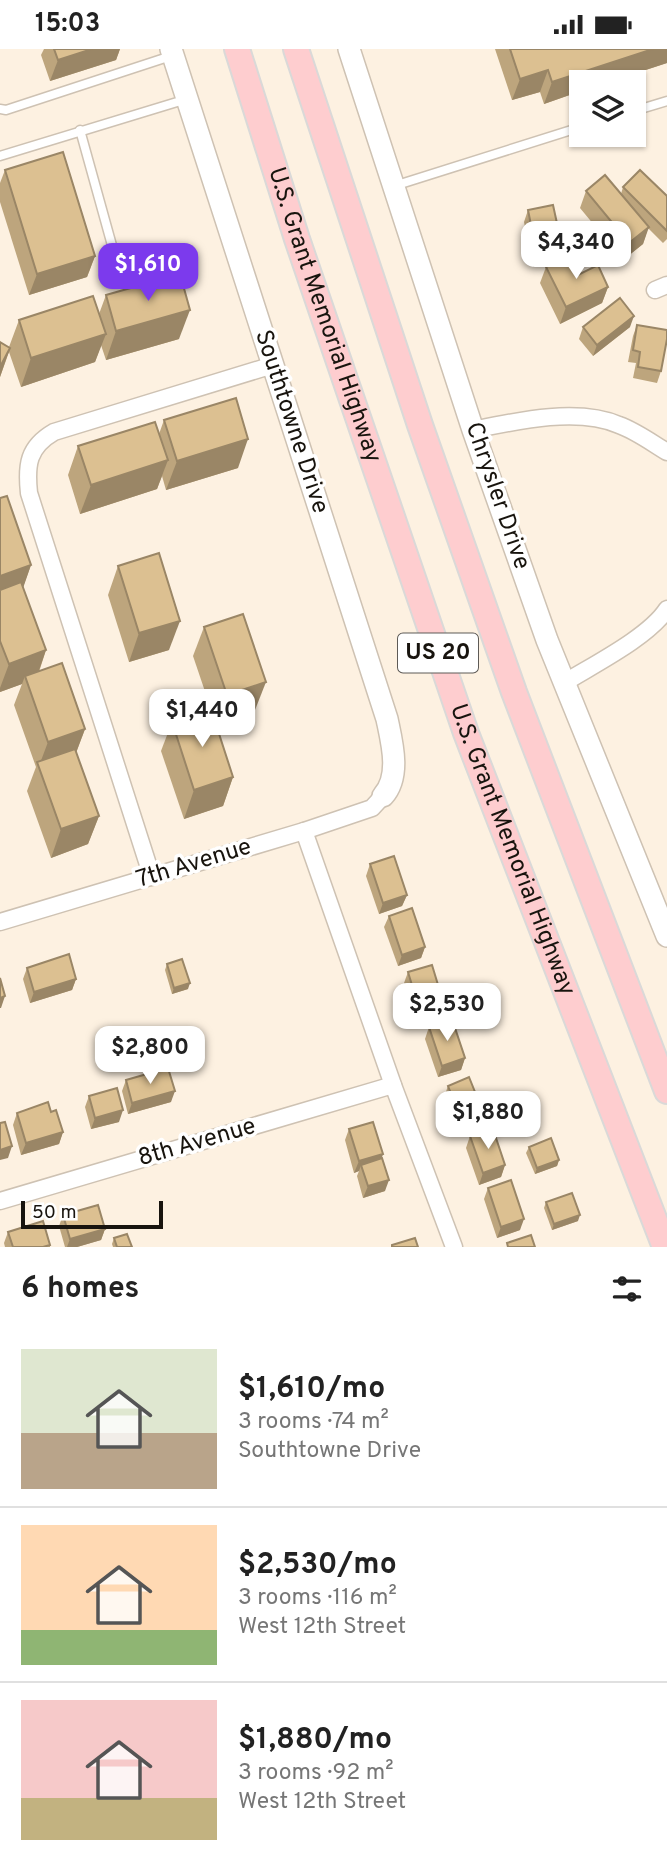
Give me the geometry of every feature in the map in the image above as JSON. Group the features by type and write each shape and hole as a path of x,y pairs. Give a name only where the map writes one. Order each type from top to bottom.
{"main road":[{"name":"U.S. Grant Memorial Highway","path":"237,49 302,252 466,733 665,1247"},
{"name":"US 20","path":"296,49 420,425 505,667 667,1091"}],"street":[{"name":"Chrysler Drive","path":"349,49 473,430 564,683 667,936"},
{"name":"Southtowne Drive","path":"172,52 387,719 394,754 393,772 387,792 383,796"},
{"path":"152,877 29,493 29,464 32,452 40,440 54,432 273,365"},
{"path":"473,430 515,422 583,417 620,425 667,452"},
{"path":"564,683 635,639 658,622 667,609"},
{"name":"7th Avenue","path":"0,922 304,831 372,808 383,796"},
{"path":"304,831 393,1085 454,1247"},
{"name":"8th Avenue","path":"0,1201 393,1085"}],"lane":[{"path":"0,109 6,110 172,52"},
{"path":"0,156 187,99"},
{"path":"646,107 667,101"},
{"path":"80,130 118,267"},
{"path":"394,186 569,131"}],"building":[{"path":"54,49 92,49 58,60"},
{"path":"510,49 653,49 589,70 569,70 569,76 552,82 548,70 520,79"},
{"path":"63,152 95,256 37,274 5,170"},
{"path":"640,170 667,196 667,231 623,187"},
{"path":"605,175 649,227 629,243 586,191"},
{"path":"553,205 558,228 576,225 581,247 537,255 528,210"},
{"path":"568,256 578,275 598,265 608,287 566,307 546,267"},
{"path":"180,274 190,310 116,331 106,295"},
{"path":"93,296 106,334 31,358 19,320"},
{"path":"620,298 634,316 597,345 583,327"},
{"path":"637,325 667,330 661,371 638,367 640,352 633,350"},
{"path":"0,342 10,348 0,367"},
{"path":"236,398 248,439 177,461 164,420"},
{"path":"155,422 168,460 91,485 78,446"},
{"path":"7,496 31,565 0,576 0,498"},
{"path":"159,553 180,621 139,633 118,566"},
{"path":"21,582 46,650 9,664 0,641 0,590"},
{"path":"243,614 266,682 227,695 204,627"},
{"path":"62,663 85,729 48,742 25,676"},
{"path":"211,709 233,777 194,790 172,722"},
{"path":"75,749 99,816 61,829 37,762"},
{"path":"394,856 407,895 383,903 370,864"},
{"path":"412,908 425,947 402,955 389,916"},
{"path":"69,954 76,979 34,992 27,968"},
{"path":"182,959 190,983 174,988 167,964"},
{"path":"432,965 445,1008 421,1015 408,972"},
{"path":"0,978 5,996 0,998"},
{"path":"452,1019 465,1058 442,1066 429,1027"},
{"path":"168,1068 175,1091 132,1103 126,1080"},
{"path":"469,1077 485,1117 464,1126 448,1086"},
{"path":"117,1088 123,1110 95,1118 89,1096"},
{"path":"48,1102 51,1112 56,1110 63,1132 26,1143 17,1113"},
{"path":"5,1122 12,1146 0,1150 0,1123"},
{"path":"373,1122 383,1154 359,1161 349,1129"},
{"path":"493,1129 505,1165 483,1173 470,1136"},
{"path":"551,1138 559,1160 537,1168 529,1147"},
{"path":"382,1158 389,1180 368,1186 361,1165"},
{"path":"511,1180 524,1219 501,1227 488,1188"},
{"path":"572,1193 580,1215 554,1224 546,1202"},
{"path":"98,1205 105,1229 70,1239 63,1215"},
{"path":"43,1221 50,1245 13,1247 8,1232"},
{"path":"127,1234 132,1247 117,1247 114,1238"},
{"path":"531,1235 535,1247 508,1247 507,1243"},
{"path":"415,1238 418,1247 392,1247 392,1245"}]}
